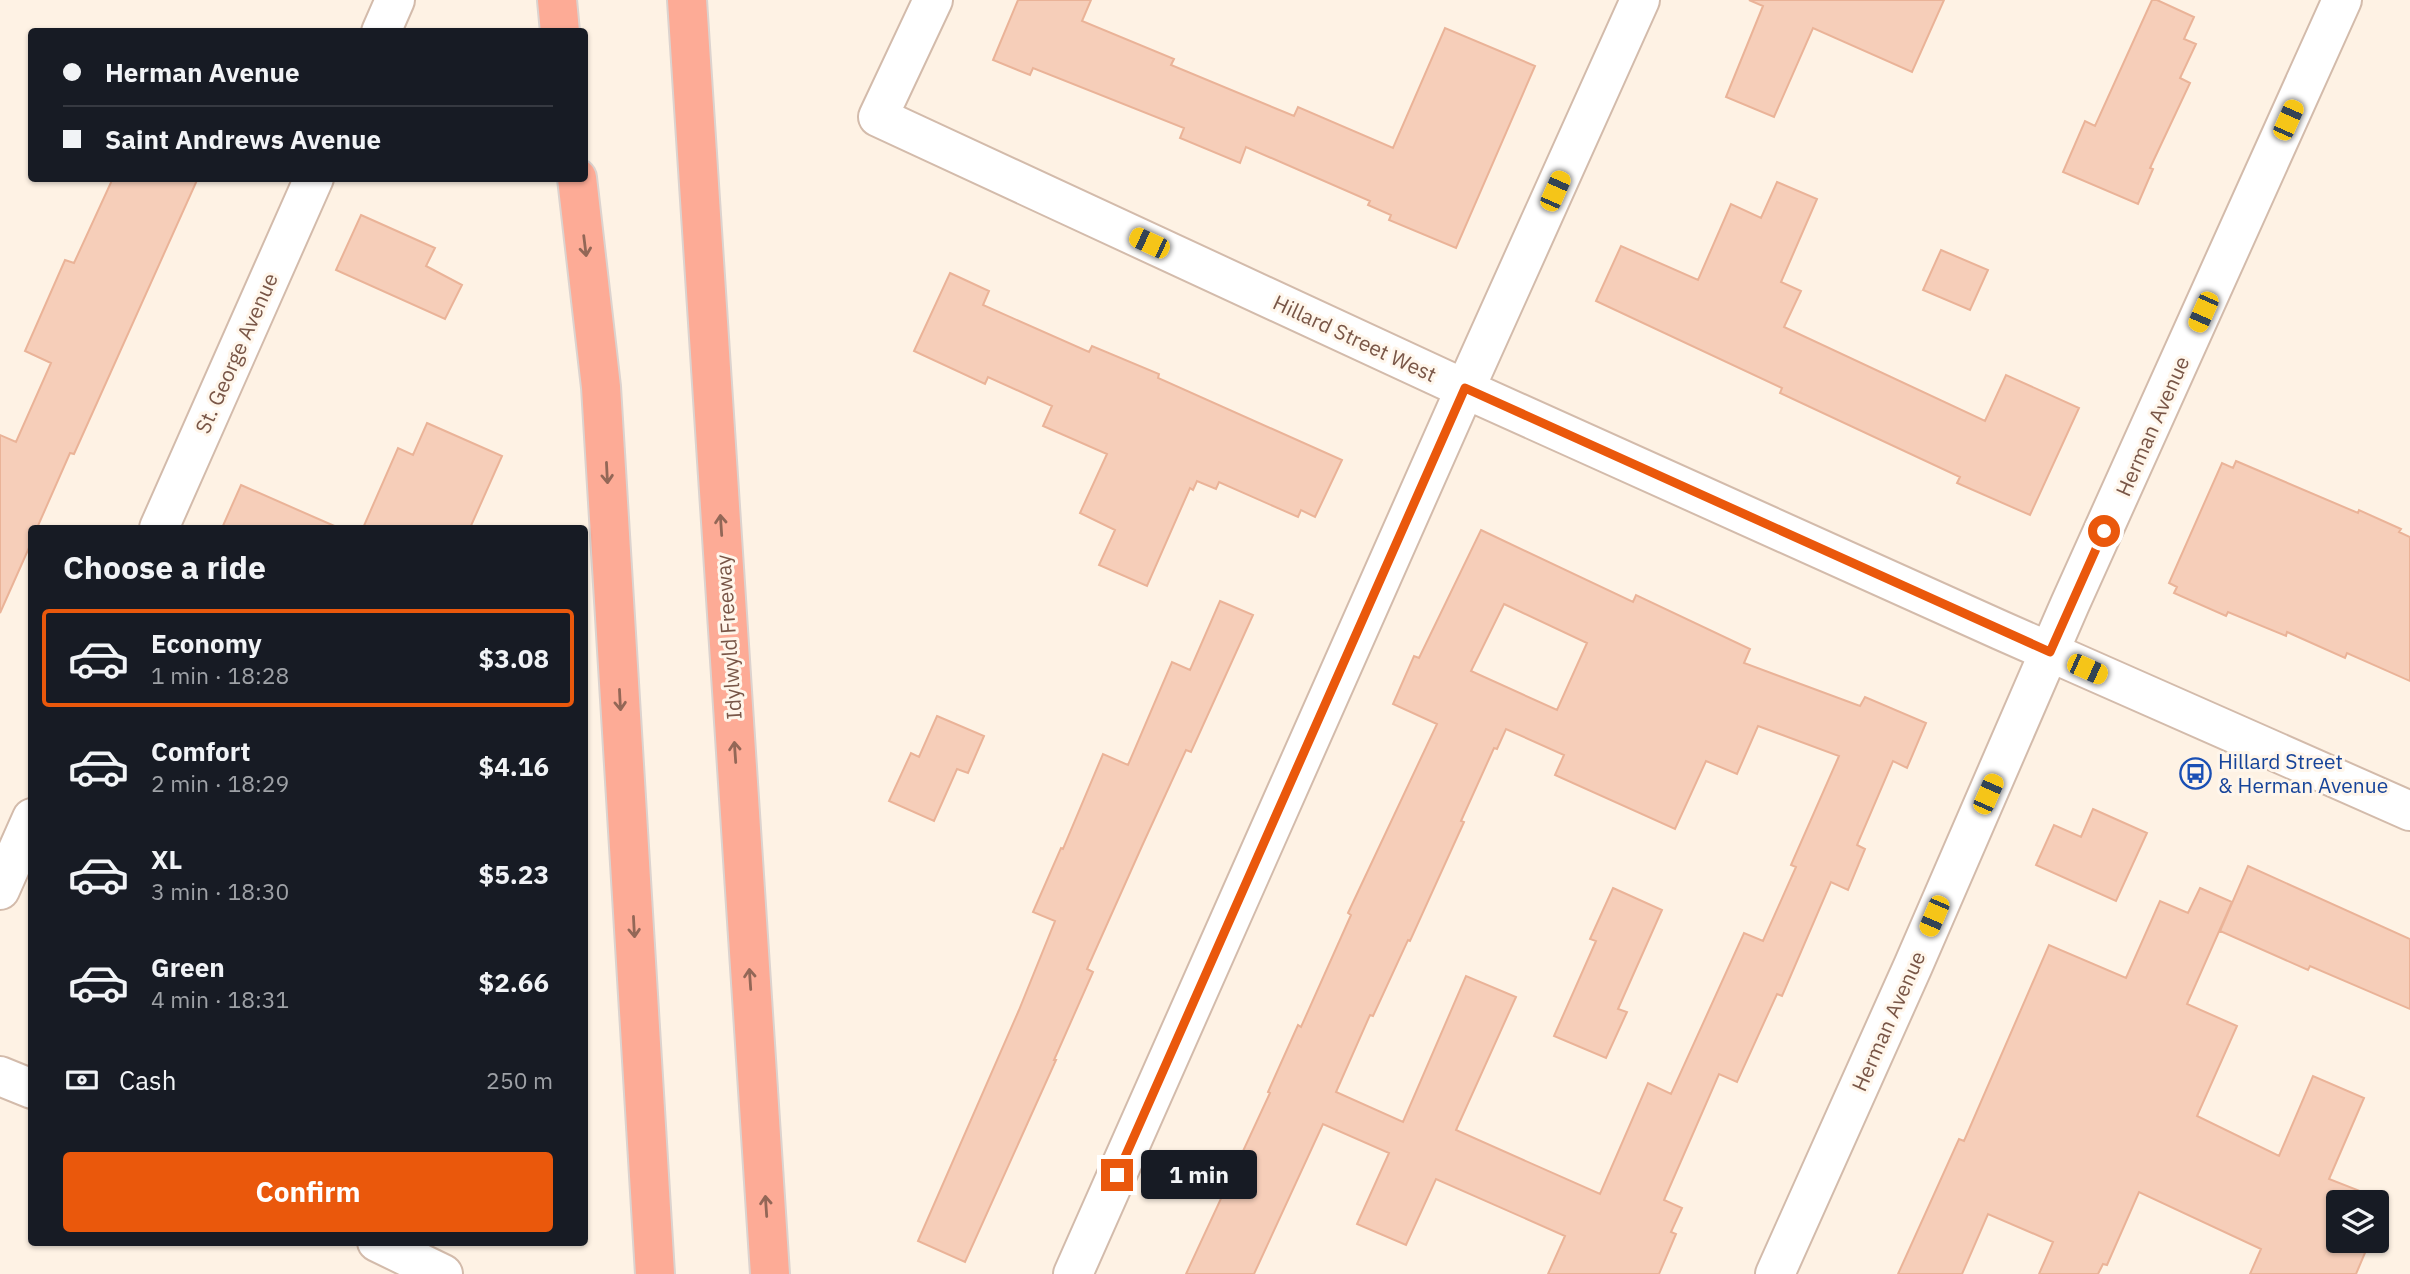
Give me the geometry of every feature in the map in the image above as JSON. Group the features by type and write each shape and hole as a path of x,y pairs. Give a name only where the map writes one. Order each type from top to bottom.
{"highway":[{"path":"557,0 560,28"},
{"name":"Idylwyld Freeway","path":"687,0 770,1274"},
{"path":"577,182 601,387 656,1274"}],"street":[{"path":"383,28 395,0"},
{"name":"Hillard Street West","path":"933,0 878,117 1465,388 2410,811"},
{"path":"1073,1274 1465,388 1640,0"},
{"name":"Herman Avenue","path":"1775,1274 2342,0"},
{"name":"St. George Avenue","path":"160,525 312,182"},
{"path":"0,890 28,827"},
{"path":"0,1076 28,1087"},
{"path":"385,1246 443,1274"}],"building":[{"path":"1018,0 1091,0 1082,21 1174,59 1171,65 1294,116 1298,107 1393,148 1445,28 1535,66 1456,248 1389,220 1391,215 1368,205 1370,201 1246,147 1240,163 1180,138 1184,128 1033,68 1030,75 993,60"},
{"path":"1749,0 1944,0 1912,72 1813,28 1774,117 1726,97 1763,6"},
{"path":"2152,0 2194,17 2184,39 2196,44 2180,78 2190,83 2150,168 2153,169 2138,204 2063,172 2085,121 2095,126"},
{"path":"111,182 196,182 74,454 70,453 38,525 28,525 28,550 0,613 0,435 16,442 51,363 25,351 65,260 74,263"},
{"path":"1777,182 1817,199 1781,282 1801,291 1784,327 1985,421 2006,375 2079,408 2030,515 1957,483 1960,477 1780,393 1782,388 1596,301 1621,246 1698,280 1731,204 1761,218"},
{"path":"361,215 435,248 426,266 462,285 445,319 336,270"},
{"path":"1941,250 1988,270 1970,310 1923,290"},
{"path":"950,273 989,291 983,305 1089,352 1092,346 1159,374 1158,378 1342,460 1315,517 1301,510 1298,517 1219,482 1216,489 1197,481 1193,490 1190,488 1147,586 1099,565 1115,530 1080,513 1107,454 1043,426 1052,406 988,377 985,384 914,351"},
{"path":"427,423 502,456 471,525 364,525 398,448 413,455"},
{"path":"2236,461 2358,513 2359,510 2401,529 2399,532 2410,537 2410,681 2347,653 2345,658 2287,632 2286,636 2228,612 2226,616 2174,593 2177,587 2169,583 2222,463 2233,468"},
{"path":"241,485 332,525 223,525"},
{"path":"1481,530 1633,602 1636,595 1750,649 1744,663 1860,706 1865,697 1926,723 1907,768 1893,761 1857,845 1865,849 1848,890 1831,882 1782,996 1777,994 1737,1082 1719,1074 1664,1200 1682,1208 1671,1232 1676,1234 1659,1274 1548,1274 1565,1236 1436,1179 1406,1245 1357,1224 1389,1153 1323,1124 1254,1274 1186,1274 1270,1093 1268,1092 1298,1025 1301,1027 1351,915 1348,913 1437,724 1393,704 1414,656 1419,658","holes":["1504,604 1587,643 1557,710 1471,671","1758,726 1839,756 1791,865 1796,867 1763,941 1744,933 1671,1094 1648,1083 1600,1194 1456,1130 1516,997 1466,976 1403,1122 1336,1092 1370,1015 1373,1016 1408,940 1410,941 1494,748 1497,749 1506,729 1564,755 1555,775 1675,829 1706,761 1737,774"]},
{"path":"1220,601 1253,615 1191,752 1186,750 1087,969 1093,972 965,1262 918,1241 1055,921 1033,912 1103,754 1128,765 1172,662 1190,670"},
{"path":"937,716 984,736 968,773 957,769 934,821 889,801 911,753 919,757"},
{"path":"2093,809 2147,833 2116,901 2036,865 2054,825 2081,837"},
{"path":"2248,866 2410,939 2410,1009 2310,966 2308,970 2220,931"},
{"path":"1613,888 1662,910 1618,1009 1627,1012 1606,1058 1554,1036 1596,941 1590,939"},
{"path":"2200,888 2232,902 2187,1004 2237,1026 2197,1116 2279,1156 2313,1076 2364,1098 2329,1179 2357,1190 2326,1190 2326,1253 2365,1253 2356,1274 2250,1274 2261,1249 2139,1192 2107,1265 2103,1264 2098,1274 2039,1274 2053,1242 1988,1214 1962,1274 1898,1274 1959,1139 1964,1141 2049,945 2126,978 2160,901 2188,913"}],"place":[{"name":"Hillard Street & Herman Avenue","path":"2195,773"}],"route":[{"path":"1117,1175 1465,388 2050,652 2104,531"}]}
